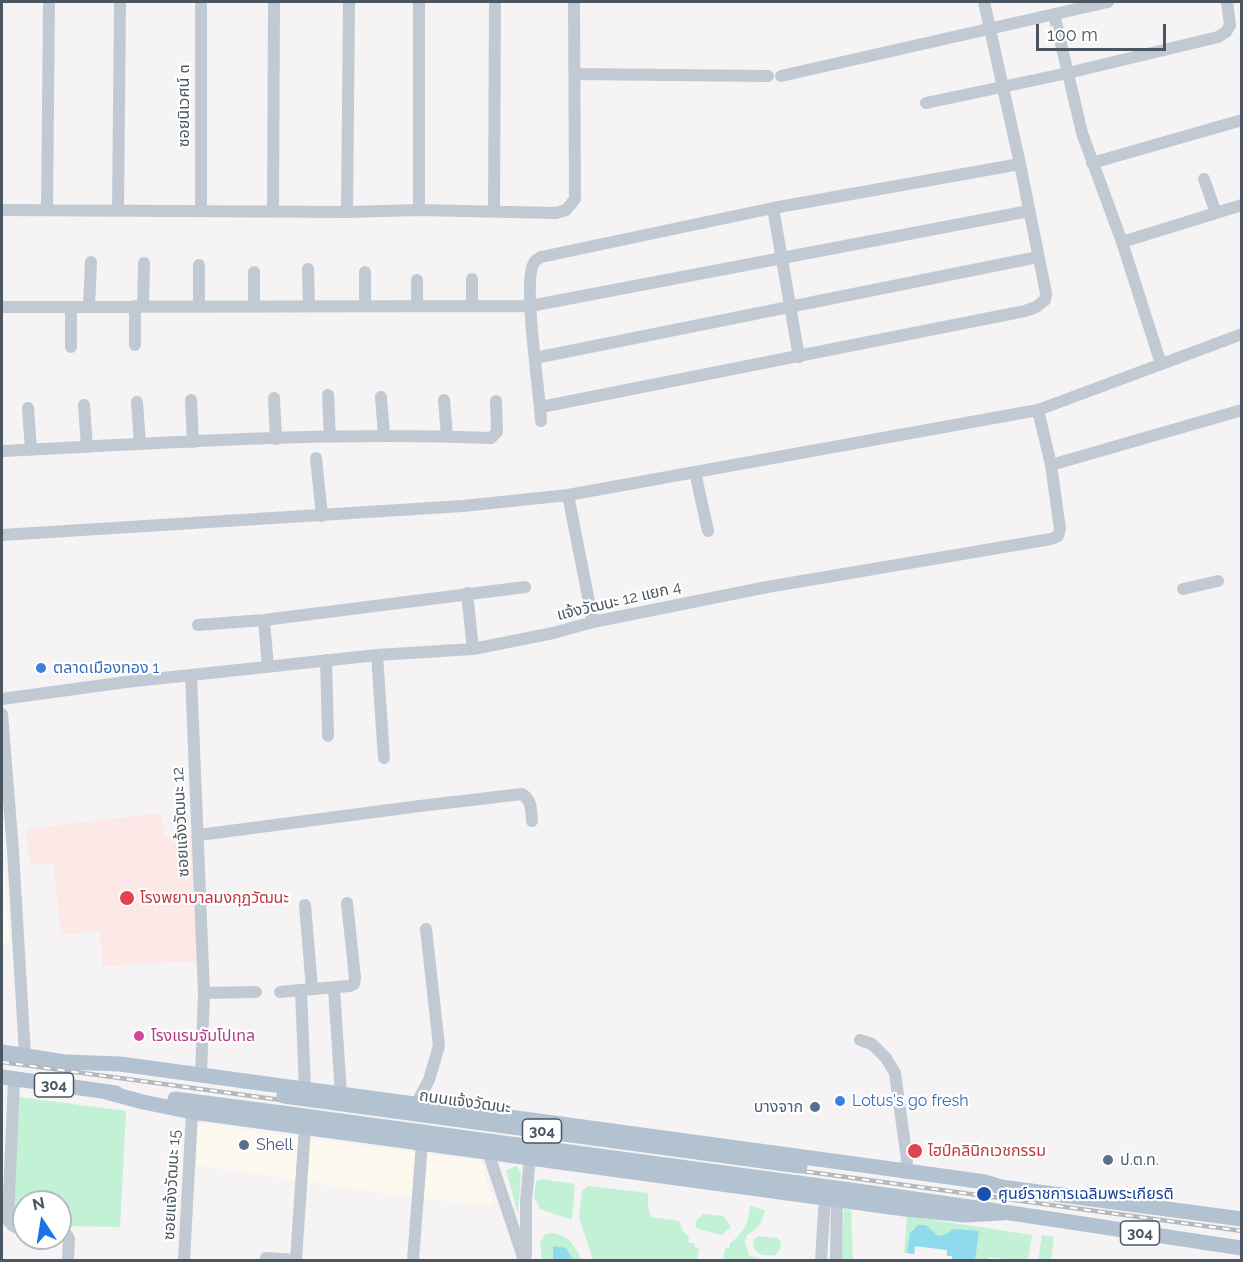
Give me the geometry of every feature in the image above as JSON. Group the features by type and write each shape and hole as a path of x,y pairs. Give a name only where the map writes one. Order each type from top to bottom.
{"main road":[{"name":"ถนนแจ้งวัฒนะ","path":"2,1052 284,1096 800,1166 984,1189 1001,1186"},
{"name":"ถนนแจ้งวัฒนะ","path":"68,1062 120,1064 1242,1219"},
{"name":"304","path":"8,1078 954,1204 1242,1248"},
{"name":"304","path":"106,1092 192,1112 831,1199 945,1214 1002,1213"},
{"path":"468,1149 476,1146 480,1133 478,1120 471,1112"},
{"path":"530,1158 535,1120"},
{"path":"574,1164 567,1160 564,1145 573,1132 583,1127"}],"street":[{"path":"47,210 49,2"},
{"path":"118,210 120,2"},
{"name":"ซอยนิเวศน์ ๓","path":"201,2 201,211"},
{"path":"273,211 274,2"},
{"path":"347,212 349,2"},
{"path":"419,2 419,210"},
{"path":"494,211 495,2"},
{"path":"2,210 347,212 419,210 556,213 566,210 575,199 574,2"},
{"path":"541,407 1025,311 1045,300 1046,293 1020,164 984,2"},
{"path":"574,74 774,76 990,30 1108,2"},
{"path":"926,103 1068,74 1218,37 1226,32 1230,25 1227,2"},
{"path":"1054,14 1082,133 1122,242 1161,364"},
{"path":"1092,163 1242,120"},
{"path":"541,422 530,306 530,274 533,263 541,257 773,208 1020,164"},
{"path":"1204,179 1216,213"},
{"path":"1122,242 1242,205"},
{"path":"773,208 799,357"},
{"path":"2,307 530,306 1029,211"},
{"path":"535,358 1038,257"},
{"path":"89,307 91,262"},
{"path":"135,345 144,263"},
{"path":"199,265 199,306"},
{"path":"308,269 309,306"},
{"path":"254,272 254,306"},
{"path":"364,272 365,306"},
{"path":"472,279 472,305"},
{"path":"417,280 417,306"},
{"path":"71,307 71,347"},
{"path":"2,535 464,506 568,495 1038,410 1242,334"},
{"path":"328,395 330,437"},
{"path":"381,397 384,435"},
{"path":"274,398 276,439"},
{"path":"191,400 193,442"},
{"path":"444,400 447,436"},
{"path":"2,451 384,435 492,438 497,432 496,401"},
{"path":"137,402 140,444"},
{"path":"84,405 87,447"},
{"path":"28,408 31,450"},
{"path":"1038,410 1051,465 1242,410"},
{"path":"316,458 322,516"},
{"name":"แจ้งวัฒนะ 12 แยก 4","path":"2,699 326,660 473,649 767,587 1051,539 1058,536 1060,529 1051,465"},
{"path":"695,472 708,531"},
{"path":"568,495 593,622"},
{"path":"1183,589 1218,581"},
{"path":"198,626 264,620 525,587"},
{"path":"467,593 473,649"},
{"path":"264,620 268,667"},
{"path":"377,655 384,758"},
{"path":"326,660 328,736"},
{"name":"ซอยแจ้งวัฒนะ 12","path":"191,675 204,993 201,1075"},
{"path":"2,714 4,787 25,1055"},
{"path":"199,835 522,794 527,797 530,804 532,821"},
{"path":"280,992 350,987 354,984 347,903"},
{"path":"305,905 307,990 305,1089"},
{"path":"416,1104 429,1080 439,1046 426,928"},
{"path":"334,988 341,1094"},
{"path":"204,993 256,992"},
{"path":"860,1040 872,1044 886,1058 895,1073 907,1160 906,1171"},
{"path":"8,1078 8,1220 12,1226"},
{"name":"ซอยแจ้งวัฒนะ 15","path":"184,1260 192,1112"},
{"path":"266,1258 296,1260 305,1127"},
{"path":"413,1260 422,1143"},
{"path":"488,1152 525,1260"},
{"path":"525,1260 526,1200 530,1158"},
{"path":"821,1260 831,1199"},
{"path":"831,1199 837,1260"}],"shaded area":[{"name":"โรงพยาบาลมงกุฎวัฒนะ","path":"162,813 164,838 194,834 199,961 103,966 99,931 61,935 53,863 30,865 26,829"},
{"path":"2,846 10,942 2,945"},
{"path":"198,1123 481,1161 494,1205 423,1199 196,1165"}],"green space":[{"path":"19,1097 126,1111 120,1227 72,1226 72,1190 14,1190"},
{"path":"517,1166 521,1173 518,1214 506,1170"},
{"path":"541,1179 575,1184 572,1220 540,1209 534,1197 536,1181"},
{"path":"588,1186 648,1193 651,1217 679,1221 683,1231 689,1237 688,1242 699,1248 697,1260 593,1260 579,1217 582,1191"},
{"path":"750,1206 765,1210 759,1225 747,1235 745,1241 749,1255 761,1260 723,1260 725,1248 729,1248 730,1243 739,1236 744,1228"},
{"path":"844,1209 851,1210 853,1260 841,1260"},
{"path":"703,1214 724,1216 731,1227 721,1235 696,1228 696,1221"},
{"path":"907,1216 1032,1235 1028,1260 989,1257 988,1260 952,1260 952,1256 947,1256 947,1250 915,1246 914,1254 904,1253"},
{"path":"552,1233 571,1242 582,1260 542,1260 540,1242 545,1234"},
{"path":"1042,1235 1054,1237 1051,1260 1038,1260"},
{"path":"758,1236 777,1238 781,1242 776,1255 763,1255 755,1250 753,1241"}],"water":[{"path":"918,1225 926,1225 938,1236 954,1229 979,1231 975,1260 952,1260 952,1256 947,1256 947,1250 915,1246 914,1254 907,1253 910,1233"},
{"path":"553,1246 566,1248 573,1260 553,1260"}],"railway":[{"path":"2,1062 1242,1231"}],"place":[{"name":"ตลาดเมืองทอง 1","path":"41,668"},
{"name":"โรงพยาบาลมงกุฎวัฒนะ","path":"127,898"},
{"name":"โรงแรมจัมโปเทล","path":"139,1036"},
{"name":"Lotus's go fresh","path":"840,1101"},
{"name":"บางจาก","path":"815,1107"},
{"name":"Shell","path":"244,1145"},
{"name":"ไฮป์คลินิกเวชกรรม","path":"915,1151"},
{"name":"ป.ต.ท.","path":"1108,1160"},
{"name":"ศูนย์ราชการเฉลิมพระเกียรติ","path":"984,1194"}]}
